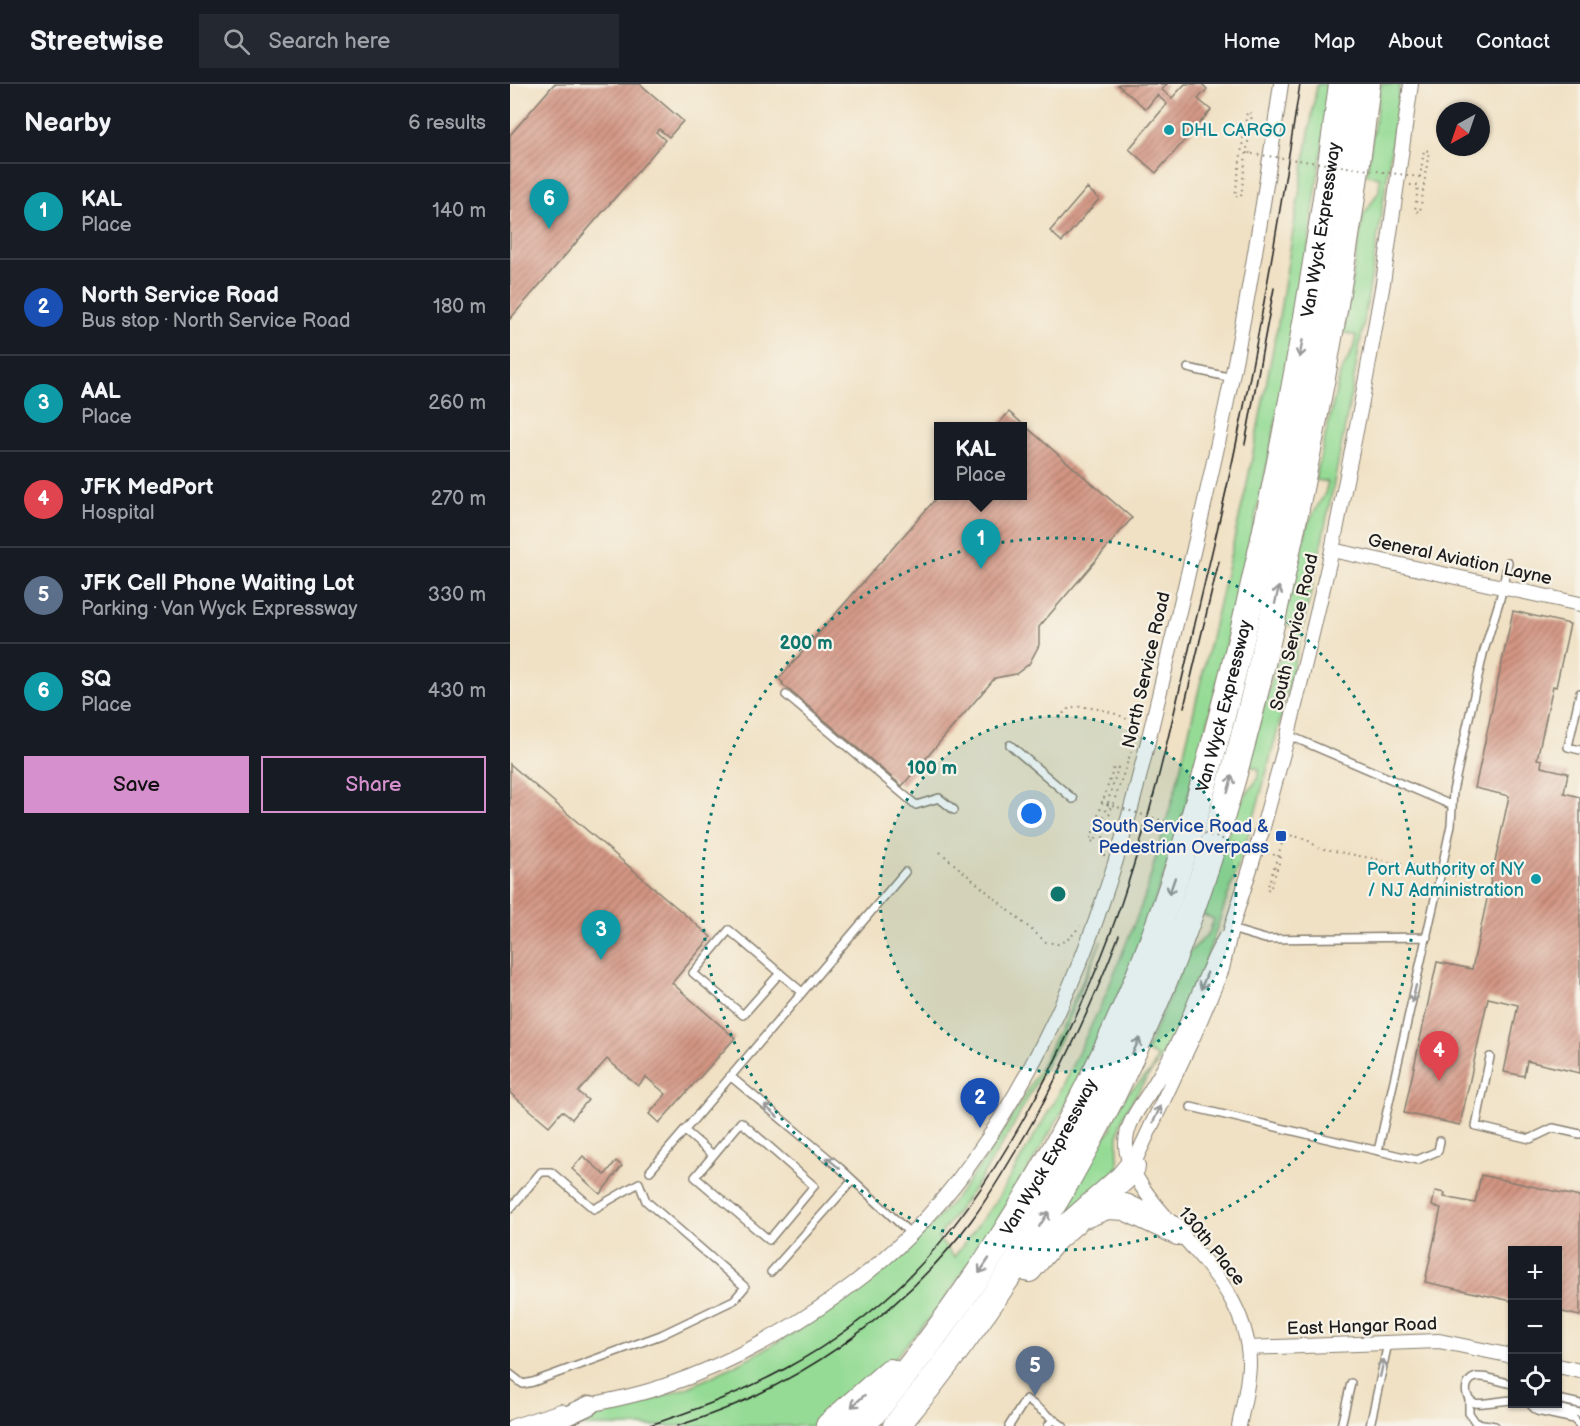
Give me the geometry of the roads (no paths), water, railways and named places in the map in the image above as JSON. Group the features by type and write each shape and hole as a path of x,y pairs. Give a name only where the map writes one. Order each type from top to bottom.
{"highway":[{"name":"Van Wyck Expressway","path":"862,1426 908,1371 959,1302 1035,1184 1097,1070 1153,941 1188,839 1223,713 1274,492 1312,290 1342,84"},
{"name":"Van Wyck Expressway","path":"896,1426 959,1346 1026,1248 1060,1192 1097,1126 1157,999 1188,918 1209,856 1252,700 1298,499 1333,319 1368,84"},
{"path":"915,1426 941,1392 959,1346 1026,1273 1046,1246 1123,1178 1132,1167"},
{"path":"1078,1217 1107,1206 1119,1205 1139,1212 1178,1232"},
{"path":"829,1426 884,1378 959,1302"}],"street":[{"name":"North Service Road","path":"514,1426 555,1413 663,1387 701,1372 778,1333 827,1302 871,1269 911,1234 963,1173 1001,1117 1054,1020 1098,915 1141,771 1232,378 1266,185 1281,84"},
{"name":"South Service Road","path":"1132,1167 1222,969 1231,929 1262,831 1288,735 1332,550 1361,406 1383,283 1412,84"},
{"name":"General Aviation Layne","path":"1332,550 1580,604"},
{"path":"1132,1167 1126,1147 1131,1122 1175,1047 1211,963 1231,929"},
{"name":"130th Place","path":"1132,1167 1146,1192 1222,1283 1242,1322 1248,1348 1249,1374 1239,1426"},
{"name":"East Hangar Road","path":"1248,1348 1439,1341 1508,1355"},
{"path":"1562,1367 1580,1371"},
{"path":"545,1426 590,1405"}],"lane":[{"path":"1188,368 1232,378"},
{"path":"1378,1151 1451,825 1451,805 1480,664 1508,562"},
{"path":"1580,693 1568,747 1580,750"},
{"path":"786,695 916,805 939,798 954,810"},
{"path":"1288,735 1451,805"},
{"path":"1010,745 1073,799"},
{"path":"650,1171 905,872"},
{"path":"1231,929 1266,939 1427,937"},
{"path":"780,973 743,1015 693,973 729,930 780,973 802,992"},
{"path":"1490,1057 1476,1126 1530,1139 1553,1128 1580,1134"},
{"path":"730,1076 853,1180 911,1234"},
{"path":"1191,1107 1417,1160 1438,1151 1440,1141"},
{"path":"741,1122 814,1186 769,1240 695,1177 713,1155 741,1122"},
{"path":"684,1130 713,1155"},
{"path":"510,1209 541,1172 551,1172 594,1209 639,1183 646,1201 745,1287 734,1300 661,1335 533,1382 523,1384 510,1374"},
{"path":"771,1272 853,1180"},
{"path":"1370,1426 1388,1343"},
{"path":"1562,1368 1580,1377"},
{"path":"1495,1426 1478,1425 1469,1413 1467,1384 1472,1378 1478,1376 1508,1383"},
{"path":"1341,1426 1351,1383"},
{"path":"1009,1426 1026,1399 1064,1426"},
{"path":"1469,1399 1476,1404 1508,1400"},
{"path":"1562,1400 1580,1404"},
{"path":"1534,1408 1537,1411 1574,1419 1580,1426"},
{"path":"1555,1408 1580,1413"},
{"path":"1048,1426 1053,1419"}],"tram line":[{"path":"647,1426 718,1400 785,1369 817,1350 878,1306 940,1243 984,1184 1023,1120 1064,1042 1089,987 1121,904 1152,802 1222,508 1247,391 1272,260 1300,84"},
{"path":"1245,444 1274,288"},
{"path":"1184,707 1219,561"},
{"path":"677,1426 720,1411 802,1371 876,1319 911,1289 942,1256 979,1210 1031,1125 1078,1032 1119,935"}],"place":[{"name":"DHL CARGO","path":"1169,130"},
{"name":"SQ","path":"549,229"},
{"name":"KAL","path":"981,569"},
{"name":"South Service Road & Pedestrian Overpass","path":"1281,836"},
{"name":"Port Authority of NY / NJ Administration","path":"1536,879"},
{"name":"AAL","path":"601,960"},
{"name":"JFK MedPort","path":"1439,1081"},
{"name":"North Service Road","path":"980,1128"},
{"name":"JFK Cell Phone Waiting Lot","path":"1035,1396"}]}
